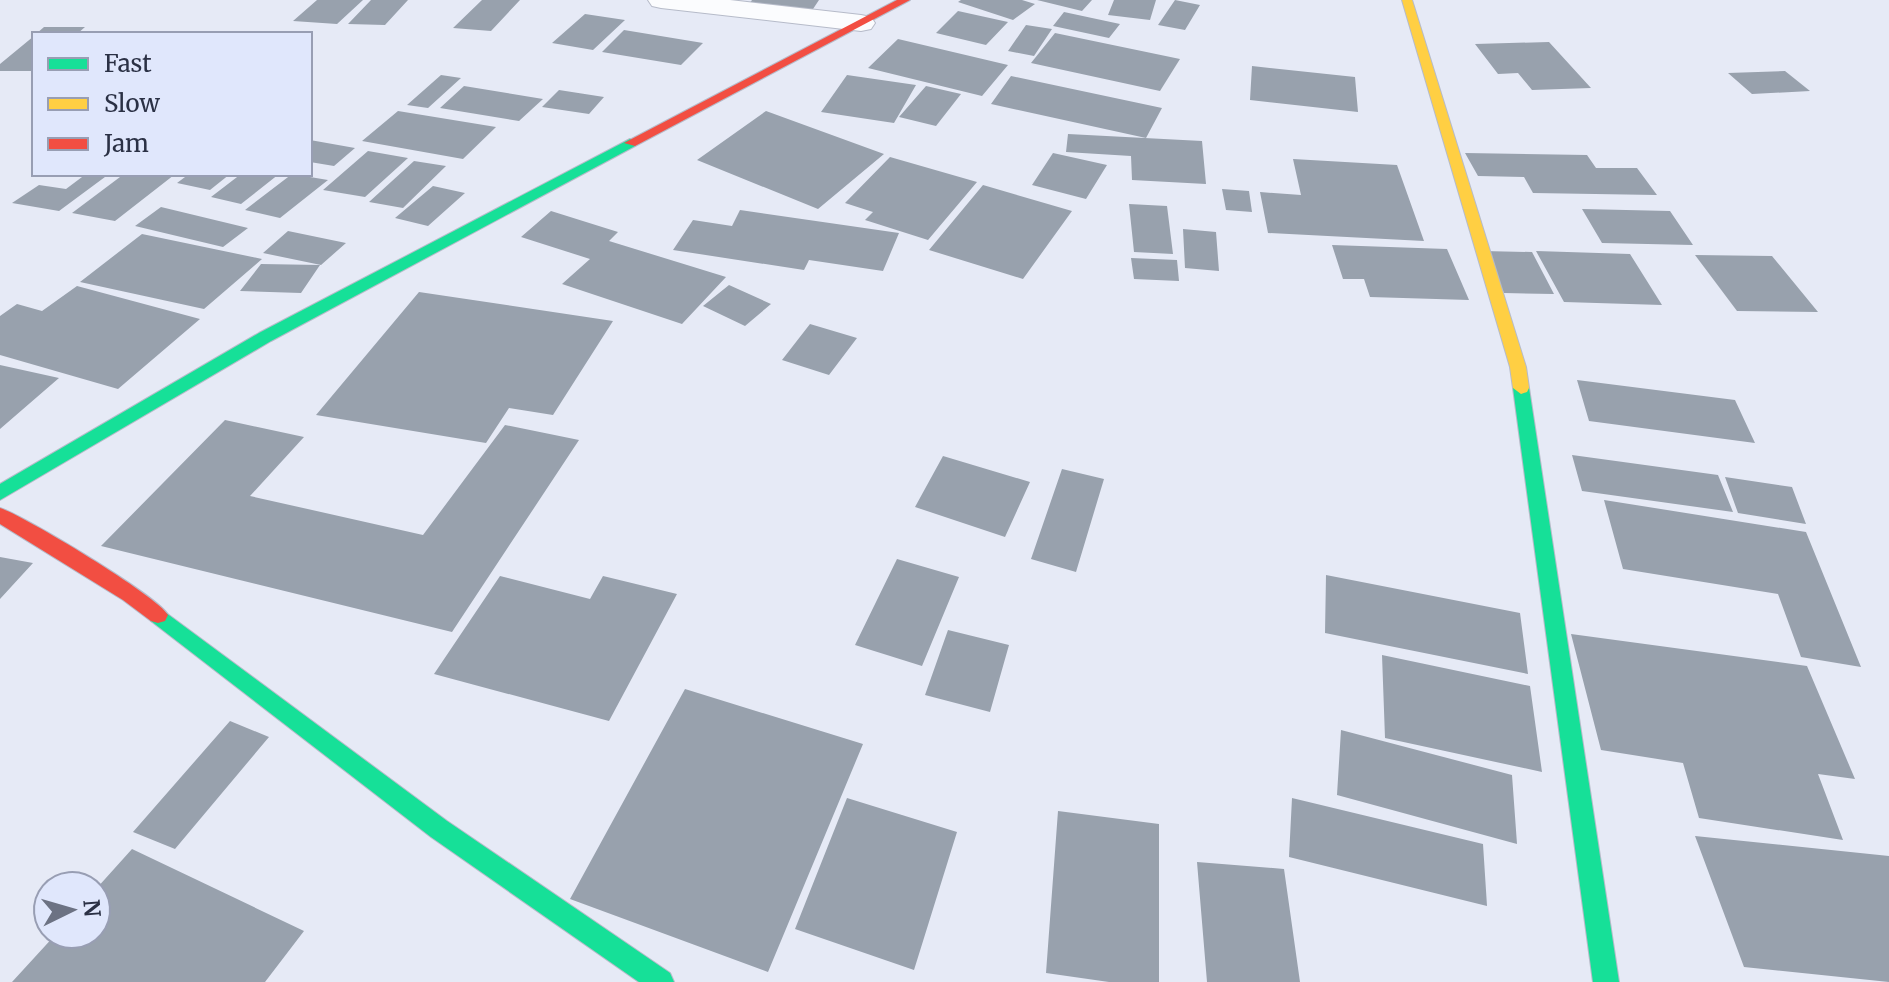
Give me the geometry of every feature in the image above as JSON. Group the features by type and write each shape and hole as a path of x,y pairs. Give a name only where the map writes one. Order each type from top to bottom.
{"street":[{"path":"661,0 861,23"},
{"path":"0,493 265,337 755,76 905,0"},
{"path":"1407,0 1518,367 1606,982"},
{"path":"0,515 130,594 439,829 661,982"}],"building":[{"path":"317,0 363,0 337,24 293,21"},
{"path":"371,0 408,0 385,25 348,24"},
{"path":"482,0 520,0 491,31 453,28"},
{"path":"752,0 819,0 811,12 749,4"},
{"path":"1022,0 1035,4 1013,20 958,2"},
{"path":"1037,0 1092,0 1082,11"},
{"path":"1114,0 1156,0 1150,20 1108,15"},
{"path":"1175,0 1200,5 1185,30 1158,25"},
{"path":"958,11 1008,22 986,45 936,33"},
{"path":"1064,12 1120,24 1109,38 1053,26"},
{"path":"585,14 625,20 593,50 552,43"},
{"path":"1026,25 1052,29 1034,56 1008,51"},
{"path":"44,27 85,27 79,32 38,32"},
{"path":"624,30 703,43 681,65 602,52"},
{"path":"1055,33 1180,59 1160,91 1031,63"},
{"path":"32,38 32,71 0,71 0,64"},
{"path":"898,39 1008,65 982,96 868,68"},
{"path":"1549,42 1591,88 1532,90 1518,73 1498,74 1475,44"},
{"path":"1252,66 1355,77 1358,112 1250,100"},
{"path":"1785,71 1810,91 1752,94 1728,73"},
{"path":"441,75 461,78 428,108 407,105"},
{"path":"847,75 916,85 894,123 821,112"},
{"path":"1011,76 1162,108 1146,138 991,104"},
{"path":"464,86 543,99 519,121 440,108"},
{"path":"926,86 961,94 936,126 899,117"},
{"path":"559,90 604,97 589,114 542,107"},
{"path":"398,111 496,127 463,159 362,141"},
{"path":"766,111 884,154 818,209 697,160"},
{"path":"1068,134 1202,141 1206,184 1132,180 1131,156 1066,152"},
{"path":"312,140 355,148 334,166 312,162"},
{"path":"368,151 408,158 365,197 323,190"},
{"path":"1053,153 1107,165 1086,199 1032,185"},
{"path":"1465,153 1587,155 1596,168 1637,168 1657,195 1533,193 1524,177 1478,176"},
{"path":"890,157 977,182 928,240 865,220 873,212 845,203"},
{"path":"1293,159 1397,165 1424,241 1268,233 1260,192 1301,195"},
{"path":"414,161 446,166 403,208 369,202"},
{"path":"83,176 106,176 59,211 12,203 39,185 66,189"},
{"path":"121,176 173,176 115,221 72,213"},
{"path":"186,176 228,176 210,190 177,183"},
{"path":"238,176 276,176 241,204 211,197"},
{"path":"289,176 328,180 280,218 245,210"},
{"path":"983,185 1072,211 1023,279 929,250"},
{"path":"433,186 465,193 428,226 395,218"},
{"path":"1222,189 1249,191 1252,212 1226,210"},
{"path":"1129,204 1167,206 1173,254 1134,252"},
{"path":"161,207 248,228 223,247 135,226"},
{"path":"1582,209 1670,211 1693,245 1602,243"},
{"path":"740,210 899,233 883,271 809,260 804,270 673,250 693,220 732,226"},
{"path":"551,211 618,232 609,241 726,277 682,324 562,284 590,259 521,237"},
{"path":"1183,229 1216,232 1219,271 1185,268"},
{"path":"288,231 346,243 321,265 263,253"},
{"path":"142,234 262,259 204,309 80,282"},
{"path":"1332,245 1447,249 1469,300 1370,297 1364,279 1343,279"},
{"path":"1483,251 1532,252 1554,294 1504,293"},
{"path":"1536,251 1630,254 1662,305 1564,302"},
{"path":"1695,255 1772,256 1818,312 1737,311"},
{"path":"1131,258 1177,260 1179,281 1134,279"},
{"path":"261,264 320,265 301,293 240,291"},
{"path":"729,285 771,304 745,326 703,306"},
{"path":"77,286 200,319 118,389 0,355 0,316 17,304 42,311"},
{"path":"419,292 613,321 553,415 509,408 486,443 316,415"},
{"path":"810,324 857,338 829,375 782,360"},
{"path":"0,365 59,378 0,429"},
{"path":"1577,380 1735,400 1755,443 1589,421"},
{"path":"225,420 304,437 250,496 423,535 505,425 579,440 452,632 101,546"},
{"path":"1572,455 1718,475 1733,512 1582,491"},
{"path":"943,456 1030,482 1005,537 915,507"},
{"path":"1062,469 1104,479 1076,572 1031,559"},
{"path":"1725,477 1792,487 1806,524 1738,513"},
{"path":"1604,500 1806,532 1861,667 1801,657 1778,594 1623,569"},
{"path":"0,557 33,563 0,599"},
{"path":"897,559 959,577 922,666 855,645"},
{"path":"1326,575 1520,613 1528,674 1325,633"},
{"path":"500,576 590,599 603,576 677,594 609,721 434,674"},
{"path":"948,630 1009,645 990,712 925,695"},
{"path":"1571,634 1807,666 1855,779 1818,774 1843,840 1699,818 1683,763 1601,750"},
{"path":"1382,655 1530,686 1542,772 1385,738"},
{"path":"685,689 863,744 768,972 570,899"},
{"path":"230,721 269,737 175,849 133,832"},
{"path":"1341,730 1512,775 1517,844 1337,795"},
{"path":"847,798 957,832 914,970 795,929"},
{"path":"1292,798 1483,844 1487,906 1289,857"},
{"path":"1058,811 1159,824 1159,982 1109,982 1046,973"},
{"path":"1695,836 1889,856 1889,982 1744,967"},
{"path":"132,849 304,931 265,982 12,982 41,950 112,950 112,871"},
{"path":"1197,862 1284,869 1300,982 1207,982"}],"traffic: fast":[{"path":"0,493 265,337 630,143"},
{"path":"1521,388 1606,982"},
{"path":"158,615 439,829 661,982"}],"traffic: slow":[{"path":"1407,0 1518,367 1521,388"}],"traffic: jam":[{"path":"630,143 905,0"},
{"path":"0,515 130,594 158,615"}]}
